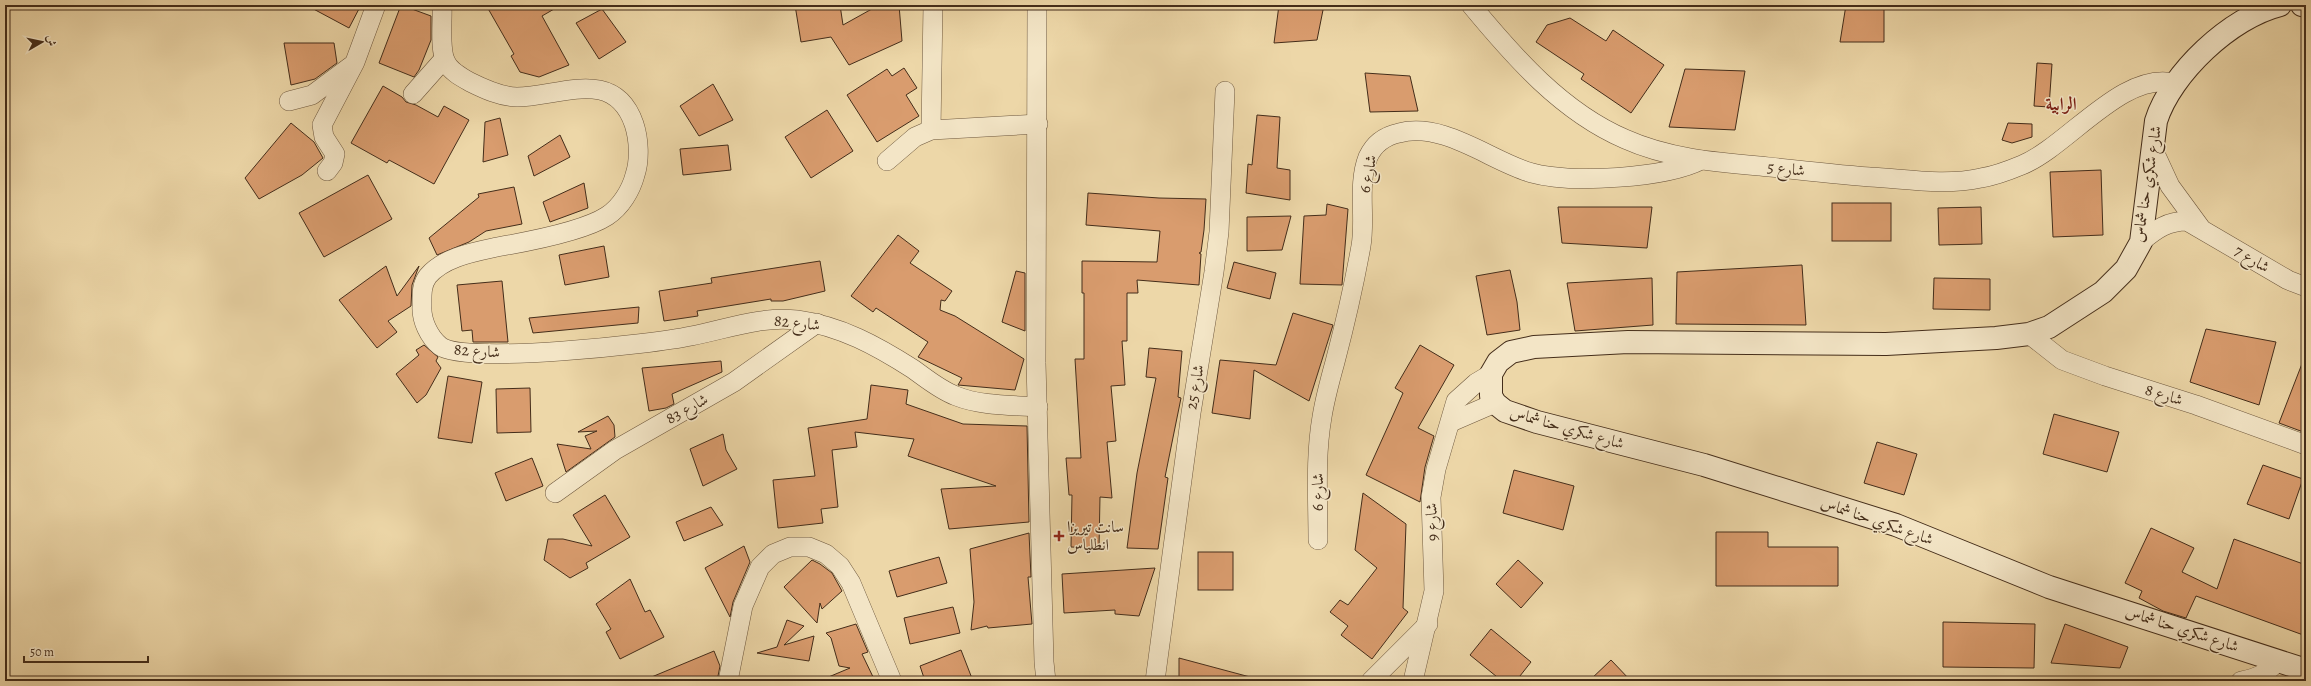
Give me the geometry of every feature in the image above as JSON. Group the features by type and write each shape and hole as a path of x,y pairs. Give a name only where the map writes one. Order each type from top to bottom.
{"street":[{"path":"327,172 333,163 335,154 324,137 322,125 355,62 376,5"},
{"path":"413,94 444,59 442,5"},
{"path":"931,130 933,5"},
{"path":"1037,5 1038,407 1044,662 1046,681"},
{"name":"شارع 5","path":"1471,5 1550,92 1579,114 1625,139 1672,154 1701,160 1832,174 1937,181 1980,178 2023,165 2058,142 2108,104 2139,85 2165,90"},
{"path":"2165,90 2223,24 2254,5"},
{"path":"2165,90 2206,50 2236,26 2263,10 2280,5"},
{"path":"2302,5 2306,6"},
{"name":"شارع 82","path":"444,59 462,78 506,96 519,97 581,87 607,93 620,102 629,114 635,126 638,141 638,167 629,192 607,216 587,225 526,242 468,254 446,262 427,277 422,290 422,314 432,337 441,347 452,352 482,354 641,345 692,336 764,320 780,319 817,323 862,339 956,396 990,403 1038,407"},
{"path":"289,101 312,95 355,62"},
{"name":"شارع شكري حنا شماس","path":"2165,90 2156,121 2141,242 2126,269 2103,292 2049,327 2029,334 1996,338 1886,344 1628,342 1534,347 1511,352 1498,362 1491,374 1490,389 1495,403 1506,411 1537,422 1704,465 1896,525 2049,587 2233,645 2306,670"},
{"name":"شارع 25","path":"1154,681 1191,413 1219,232 1225,91"},
{"path":"887,161 915,137 931,130 1038,124"},
{"name":"شارع 6","path":"1318,540 1318,456 1322,417 1362,244 1363,187 1367,160 1372,148 1383,138 1400,132 1425,131 1492,155 1532,173 1558,177 1658,174 1688,167 1701,160"},
{"path":"2152,147 2170,186 2200,227"},
{"path":"2141,242 2155,230 2173,221 2187,221 2200,227"},
{"name":"شارع 7","path":"2200,227 2271,271 2306,287"},
{"name":"شارع 83","path":"555,493 615,450 734,382 817,323"},
{"name":"شارع 8","path":"2029,334 2062,360 2105,376 2196,405 2306,445"},
{"name":"شارع 9","path":"1413,681 1428,624 1434,591 1431,497 1444,437 1451,422 1452,411 1456,401 1476,383 1491,374"},
{"path":"1451,422 1495,403"},
{"path":"728,681 743,606 757,572 773,554 790,547 809,547 826,554 840,566 847,578 892,681"},
{"path":"1371,681 1428,624"},
{"path":"2241,681 2258,678 2267,672 2278,661"}],"building":[{"path":"306,5 361,5 349,28"},
{"path":"401,5 431,16 431,40 419,70 414,77 379,63"},
{"path":"486,5 561,5 542,16 569,65 539,77 520,72 511,56 514,54"},
{"path":"795,5 840,5 843,25 879,5 899,5 902,41 849,65 831,37 801,42"},
{"path":"1279,5 1324,5 1317,40 1274,43"},
{"path":"1846,5 1884,5 1884,42 1840,42"},
{"path":"602,9 626,42 599,59 576,23"},
{"path":"1570,18 1606,41 1613,30 1664,65 1631,113 1581,79 1584,74 1536,42 1547,25"},
{"path":"284,43 334,43 337,63 315,79 291,85"},
{"path":"2037,63 2052,64 2049,107 2034,106"},
{"path":"904,68 917,88 906,95 919,116 877,142 847,95 887,69 892,76"},
{"path":"1685,69 1745,71 1735,130 1669,127"},
{"path":"1365,73 1410,76 1418,111 1370,112"},
{"path":"713,84 733,120 699,136 680,106"},
{"path":"383,86 402,97 406,102 416,105 438,117 444,106 469,120 434,184 389,160 387,163 351,143"},
{"path":"827,110 853,151 811,178 785,137"},
{"path":"1257,115 1280,117 1277,168 1290,170 1290,200 1246,193 1248,164 1252,165"},
{"path":"500,118 508,155 483,162 485,122"},
{"path":"291,123 314,142 323,158 302,175 259,199 245,178"},
{"path":"2008,123 2032,124 2032,137 2012,143 2002,140"},
{"path":"560,135 570,157 534,176 528,156"},
{"path":"728,145 731,170 683,175 680,149"},
{"path":"2101,170 2103,235 2053,237 2050,172"},
{"path":"368,175 392,219 324,257 299,213"},
{"path":"584,183 588,208 550,222 543,202"},
{"path":"514,187 522,224 486,231 469,242 437,255 429,238 479,197 478,194"},
{"path":"1088,193 1159,198 1206,199 1204,230 1201,252 1199,253 1201,254 1199,285 1137,280 1138,293 1127,293 1127,341 1122,341 1125,385 1111,386 1116,441 1107,442 1112,498 1100,497 1099,548 1071,547 1072,495 1069,495 1066,458 1081,458 1075,359 1084,359 1084,293 1082,293 1082,261 1157,262 1160,231 1086,225"},
{"path":"1832,203 1891,203 1891,241 1832,241"},
{"path":"1327,204 1348,209 1342,285 1300,284 1304,216 1326,215"},
{"path":"1558,207 1652,207 1647,248 1562,243"},
{"path":"1981,207 1982,244 1939,245 1938,208"},
{"path":"1291,216 1282,250 1247,251 1247,217"},
{"path":"898,235 919,251 910,263 952,291 945,301 941,300 940,310 955,316 1024,359 1015,390 958,385 962,378 918,357 928,342 876,308 873,312 851,296"},
{"path":"604,246 609,277 565,285 559,255"},
{"path":"820,261 825,291 783,301 771,301 771,299 697,311 698,316 664,321 659,291 712,283 711,278"},
{"path":"1234,262 1276,273 1270,299 1227,288"},
{"path":"1802,265 1806,325 1676,324 1677,272"},
{"path":"386,266 397,296 419,266 412,285 411,306 388,321 397,332 377,348 339,300"},
{"path":"1510,270 1517,302 1520,330 1487,335 1476,276"},
{"path":"1016,271 1025,273 1025,331 1002,322"},
{"path":"1652,278 1653,325 1575,331 1567,283"},
{"path":"1934,278 1990,279 1990,310 1933,309"},
{"path":"502,281 508,342 473,342 472,330 462,331 457,285"},
{"path":"639,307 638,323 533,333 529,318"},
{"path":"1293,313 1333,325 1309,401 1254,370 1250,419 1212,413 1220,360 1276,365"},
{"path":"2206,329 2276,342 2259,405 2190,382"},
{"path":"424,345 438,357 436,361 441,368 426,395 417,403 396,374 419,355 416,350"},
{"path":"1420,345 1454,365 1418,428 1434,436 1425,467 1420,502 1366,475 1403,393 1395,388"},
{"path":"1149,348 1182,351 1178,397 1181,398 1165,477 1168,478 1158,549 1127,548 1137,473 1156,378 1146,377"},
{"path":"2306,356 2306,433 2279,423"},
{"path":"721,361 722,372 672,394 674,404 666,408 649,411 642,368"},
{"path":"448,376 482,382 472,443 438,438"},
{"path":"871,385 908,390 906,404 963,424 1027,426 1029,522 949,529 941,489 996,486 908,456 914,439 855,432 857,447 832,450 838,507 821,509 823,523 778,528 773,480 815,476 808,428 867,419"},
{"path":"530,388 531,432 497,433 496,389"},
{"path":"2054,414 2119,432 2107,472 2043,454"},
{"path":"608,416 614,425 615,437 566,472 557,444 591,449 585,436 597,431 578,432"},
{"path":"723,434 726,450 737,469 703,486 690,449"},
{"path":"1877,442 1917,454 1904,495 1864,483"},
{"path":"532,458 543,486 506,501 495,473"},
{"path":"2263,465 2303,479 2289,519 2247,504"},
{"path":"1514,470 1574,486 1563,530 1503,513"},
{"path":"1363,493 1406,524 1403,608 1408,612 1372,659 1341,635 1348,626 1330,612 1340,600 1348,605 1377,568 1355,550"},
{"path":"605,495 630,537 586,563 588,568 570,578 544,560 548,539 563,539 592,546 573,515"},
{"path":"711,507 723,525 684,541 676,522"},
{"path":"2151,528 2194,548 2182,572 2217,589 2234,539 2306,565 2302,577 2306,579 2306,636 2196,596 2186,618 2163,611 2139,598 2142,591 2125,583"},
{"path":"1716,532 1768,532 1768,547 1838,547 1838,586 1716,586"},
{"path":"1029,533 1031,577 1028,577 1032,624 988,628 987,626 971,630 974,602 970,549"},
{"path":"744,546 750,562 733,602 730,617 705,568"},
{"path":"1198,552 1233,552 1233,590 1198,590"},
{"path":"939,557 947,583 897,597 889,571"},
{"path":"812,560 832,573 842,591 822,609 820,603 817,623 784,587"},
{"path":"1518,560 1543,583 1521,608 1496,584"},
{"path":"1155,568 1139,616 1115,614 1115,610 1064,613 1062,574"},
{"path":"630,579 645,612 650,610 664,637 620,659 606,632 611,629 596,604"},
{"path":"953,607 960,633 910,644 904,618"},
{"path":"787,620 804,626 784,645 814,636 809,661 757,653 777,647"},
{"path":"1943,622 2035,624 2034,668 1943,667"},
{"path":"856,624 868,652 862,654 875,681 819,681 850,668 839,666 831,638 826,633"},
{"path":"2065,624 2128,647 2120,668 2051,663"},
{"path":"1491,629 1531,662 1516,681 1502,681 1470,655"},
{"path":"961,650 973,681 925,681 920,666"},
{"path":"714,651 720,666 717,681 642,681"},
{"path":"1179,658 1250,677 1250,681 1179,681"},
{"path":"1611,660 1631,681 1589,681"}],"place":[{"name":"سانت تيريزا انطلياس","path":"1059,536"}],"district":[{"name":"الرابية","path":"2061,104"}]}
